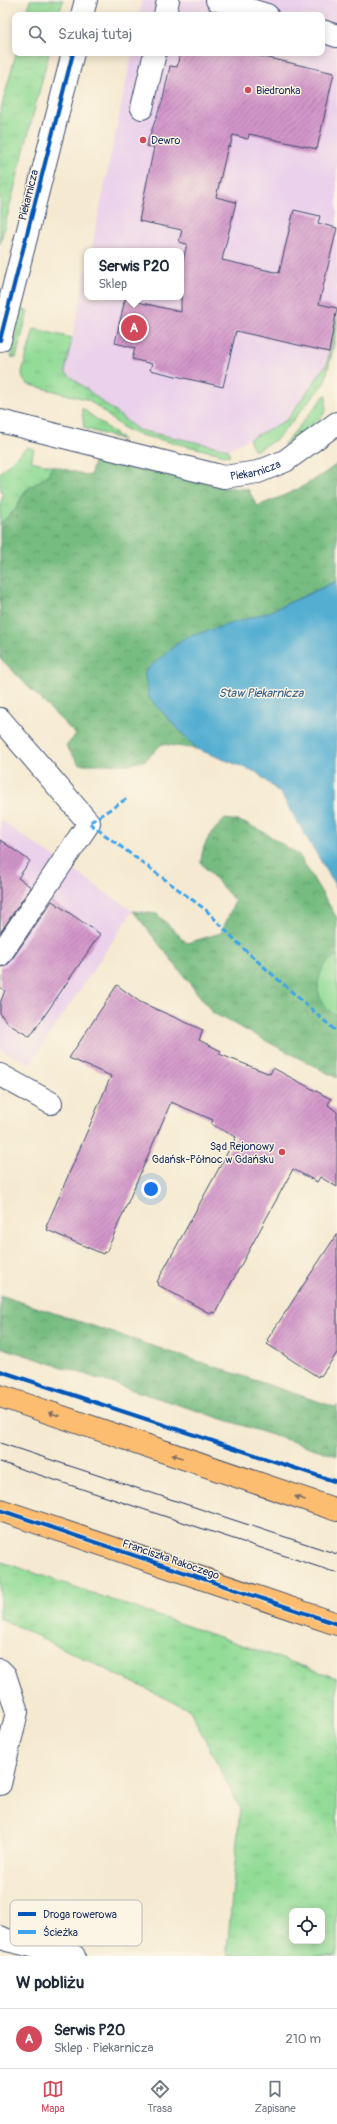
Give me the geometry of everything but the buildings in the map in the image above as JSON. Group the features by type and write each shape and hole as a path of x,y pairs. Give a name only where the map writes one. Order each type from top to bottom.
{"main road":[{"path":"0,1396 337,1510"},
{"name":"Franciszka Rakoczego","path":"0,1510 337,1624"}],"street":[{"path":"83,12 86,0"},
{"path":"166,12 168,0"},
{"path":"217,0 257,12"},
{"path":"325,32 337,36"},
{"name":"Piekarnicza","path":"0,340 72,56"},
{"path":"142,108 154,56"},
{"name":"Piekarnicza","path":"0,421 224,477 258,472 285,461 337,423"},
{"path":"0,719 89,822 0,955"},
{"path":"0,1075 51,1103"},
{"path":"0,1670 5,1675 17,1712 0,1784"},
{"path":"0,1937 10,1941"},
{"path":"32,1946 74,1956"}],"shaded area":[{"path":"142,0 337,0 337,316 327,364 287,420 228,449 138,430 65,372 84,282 84,300 184,300 184,248 92,248 131,56 325,56 325,12 140,12"},
{"path":"0,820 133,911 30,1064 0,1049"}],"green space":[{"path":"30,0 63,0 60,12 27,12"},
{"path":"15,56 48,56 0,244 0,113"},
{"path":"21,311 28,311 16,358 11,357"},
{"path":"337,316 337,330 325,382 277,439 255,451 249,439 287,420 327,364"},
{"path":"34,329 72,338 65,372 138,430 228,449 230,456 136,434 123,428 89,400 27,384 23,379 22,372"},
{"path":"326,394 326,410 321,418 283,446"},
{"path":"82,408 123,440 84,428"},
{"path":"27,447 34,449 31,461 53,466 47,476 25,491 16,509 0,524 0,505 3,495 0,487 0,472"},
{"path":"105,457 222,487 248,489 257,506 279,498 299,488 337,464 337,581 269,612 149,698 197,749 162,744 146,760 130,764 79,764 66,746 76,735 0,658 0,524 16,509 25,491 47,476 53,466 90,476 94,462"},
{"path":"225,819 239,821 260,830 299,855 337,918 337,1078 213,1013 133,911 157,914 187,943 221,933 235,901 201,863 203,849 208,838"},
{"path":"337,955 337,1015 329,1010 323,1003 319,995 318,986 323,968"},
{"path":"0,1295 335,1407 337,1405 337,1456 0,1347"},
{"path":"0,1561 337,1678 337,1956 230,1956 227,1952 240,1808 190,1710 0,1618"}],"water":[{"name":"Staw Piekarnicza","path":"337,581 337,888 281,794 256,772 197,749 149,698 144,672 184,638 269,612"}],"tram line":[{"path":"0,1443 337,1554"},
{"path":"0,1462 337,1573"}],"marked path":[{"path":"126,799 89,823 206,910 244,949 337,1032"}],"cycle path":[{"path":"0,340 72,56"},
{"path":"0,1371 337,1482"},
{"path":"0,1510 337,1624"}],"place":[{"name":"Biedronka","path":"248,90"},
{"name":"Dewro","path":"143,140"},
{"name":"Serwis P20","path":"134,328"},
{"name":"Sąd Rejonowy Gdańsk-Północ w Gdańsku","path":"282,1152"}]}
